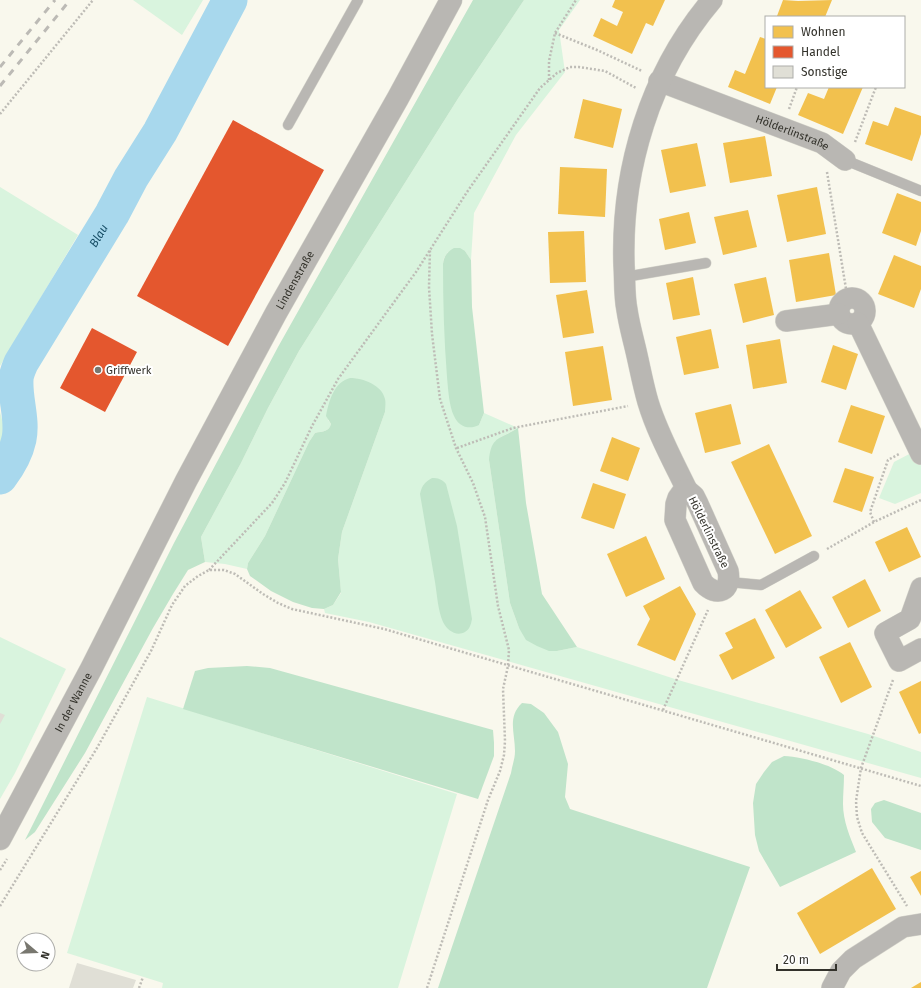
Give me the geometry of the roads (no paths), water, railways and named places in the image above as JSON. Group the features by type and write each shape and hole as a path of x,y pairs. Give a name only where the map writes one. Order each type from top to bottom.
{"street":[{"name":"Lindenstraße","path":"144,564 186,481 276,312 398,98 451,0"},
{"name":"Hölderlinstraße","path":"687,490 684,491 678,498 675,520 703,583 708,589 721,587 728,571 698,504 694,496 687,490 659,432 648,402 627,309 624,249 625,212 630,176 639,137 656,90 686,35 712,0"},
{"name":"Hölderlinstraße","path":"656,90 822,143 846,161"},
{"path":"786,322 843,306 855,298 861,300 865,306 864,316 858,323 919,450"},
{"name":"In der Wanne","path":"0,839 91,669 144,564"},
{"path":"921,588 910,619 885,633 899,661 921,649"},
{"path":"910,619 921,638"},
{"path":"832,988 841,971 853,959 903,927 919,924"}],"lane":[{"path":"288,125 358,0"},
{"name":"Hölderlinstraße","path":"846,161 921,191"},
{"path":"625,277 706,263"},
{"path":"721,587 761,585 814,556"}],"waterway":[{"name":"Blau","path":"0,477 12,459 19,439 20,417 16,380 21,363 160,132 230,0"}],"railway":[{"path":"0,67 55,0"},
{"path":"0,86 70,0"}],"place":[{"name":"Griffwerk","path":"98,370"}]}
